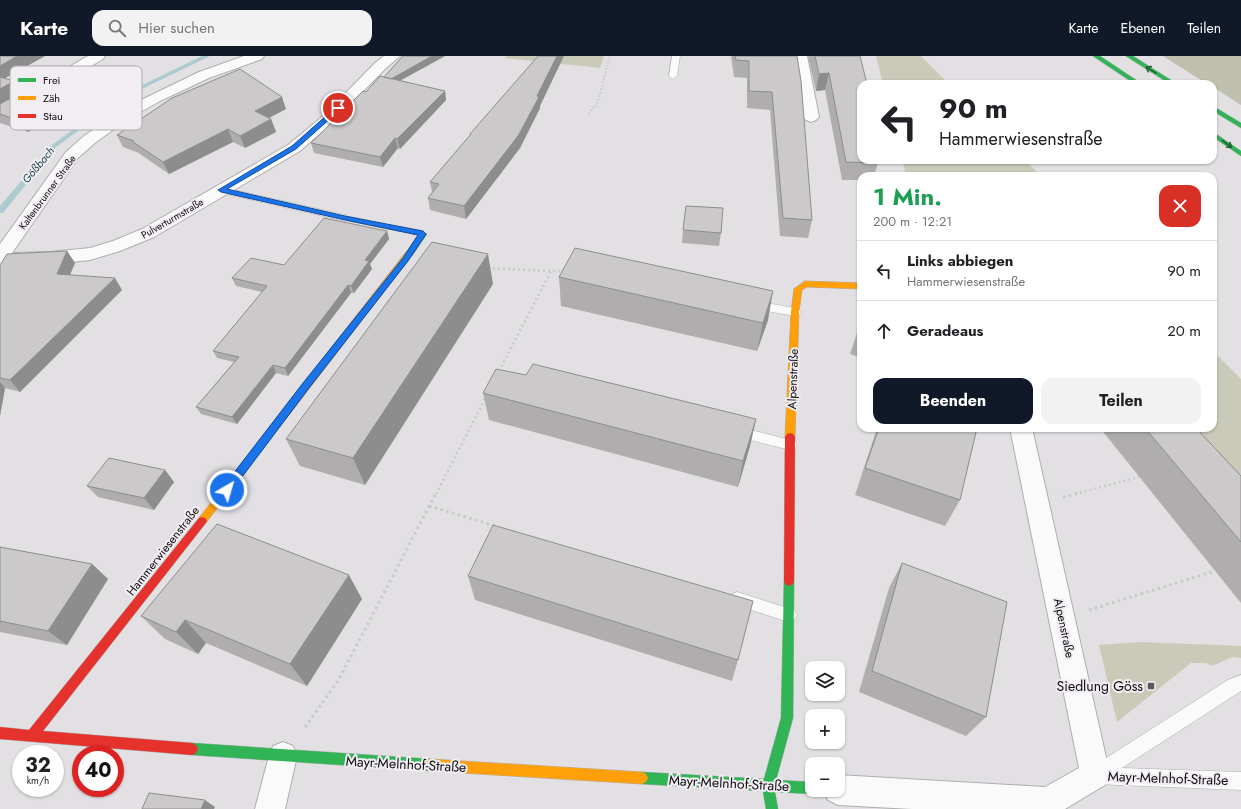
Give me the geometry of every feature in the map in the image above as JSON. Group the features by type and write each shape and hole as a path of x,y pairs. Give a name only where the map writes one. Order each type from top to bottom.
{"main road":[{"path":"1096,56 1133,80"},
{"path":"1129,56 1168,80"},
{"path":"1217,111 1241,126"},
{"path":"1217,137 1241,154"},
{"name":"Hammerwiesenstraße","path":"32,735 236,478 306,385 406,259 423,234 345,218"},
{"name":"Alpenstraße","path":"772,809 768,786 787,718 790,445 795,312 798,289 805,284 857,286"},
{"name":"Mayr-Melnhof-Straße","path":"0,733 283,756 805,788"}],"street":[{"path":"81,66 98,56"},
{"name":"Kaltenbrunner Straße","path":"142,101 257,56"},
{"name":"Pulverturmstraße","path":"0,258 68,256 100,251 128,242 148,233 294,148 328,119 380,66 393,56"},
{"path":"800,56 811,117"},
{"path":"0,113 10,107"},
{"name":"Kaltenbrunner Straße","path":"0,258 72,155 102,130"},
{"name":"Alpenstraße","path":"1022,432 1095,775"},
{"path":"270,809 283,756"},
{"path":"845,791 1049,806 1095,775"}],"lane":[{"path":"673,76 676,56"},
{"path":"221,190 345,218"},
{"path":"744,303 795,312"},
{"path":"721,427 790,445"},
{"path":"721,595 789,615"},
{"path":"1095,775 1241,683"},
{"name":"Mayr-Melnhof-Straße","path":"1095,775 1241,781"}],"path":[{"path":"589,114 592,108 597,105 610,56"},
{"path":"487,268 569,271"},
{"path":"506,374 498,373 551,271"},
{"path":"283,756 338,681 488,394"},
{"path":"1037,504 1139,477"},
{"path":"429,506 503,528"},
{"path":"1062,619 1215,571"}],"green space":[{"path":"507,56 604,56 600,68 505,58"},
{"path":"876,56 921,56 945,80 882,80"},
{"path":"1163,56 1241,56 1241,105 1217,90 1217,80 1201,80"},
{"path":"903,164 1029,164 1037,172 905,172"},
{"path":"1217,355 1241,379 1241,486 1193,432 1217,432"},
{"path":"1139,642 1241,646 1241,658 1232,657 1212,666 1206,663 1191,663 1117,722 1099,645"}],"building":[{"path":"0,56 17,56 0,66"},
{"path":"403,56 432,56 391,79 384,77"},
{"path":"538,56 557,56 537,96 539,97 518,136 464,206 428,198 439,184 430,182"},
{"path":"735,56 797,56 801,81 812,220 783,218 772,92 749,91 749,61 736,60"},
{"path":"815,56 860,56 866,80 857,80 857,162 846,162 829,73 819,74"},
{"path":"240,69 282,97 255,111 271,119 240,136 228,129 163,162 133,142 134,141 117,135 124,130 142,130 142,118 172,98"},
{"path":"380,76 445,91 397,139 395,138 380,157 311,143 363,91 366,92"},
{"path":"0,77 10,80 10,83 0,89"},
{"path":"10,99 10,117 0,114 0,104"},
{"path":"686,206 723,208 721,233 683,230"},
{"path":"324,218 387,231 365,260 369,261 351,286 348,285 285,368 273,365 232,417 196,407 239,357 213,351 267,286 232,278 251,258 284,265"},
{"path":"432,242 488,254 353,458 286,439"},
{"path":"575,248 773,291 763,323 559,277"},
{"path":"67,251 57,274 115,278 10,380 0,378 0,265 7,254"},
{"path":"533,364 756,419 743,461 483,393 496,369 526,375"},
{"path":"878,432 976,432 960,500 865,468"},
{"path":"1148,432 1200,432 1241,476 1241,542"},
{"path":"109,458 165,470 144,498 87,486"},
{"path":"217,524 349,575 290,664 185,620 176,632 141,616"},
{"path":"493,525 753,601 738,660 468,576"},
{"path":"0,547 92,564 48,631 0,621"},
{"path":"902,563 1007,602 986,717 872,671"},
{"path":"149,793 205,800 201,809 142,809"}],"waterway":[{"name":"Gößbach","path":"142,87 207,56"},
{"name":"Gößbach","path":"0,211 54,146 76,130"}],"traffic: fast":[{"path":"1096,56 1133,80"},
{"path":"1129,56 1168,80"},
{"path":"1217,111 1241,126"},
{"path":"1217,137 1241,154"},
{"path":"345,218 423,234 409,254"},
{"path":"772,809 768,786 787,718 789,581"},
{"path":"192,749 430,765"},
{"path":"642,778 805,788"}],"traffic: slow":[{"path":"202,521 409,254"},
{"path":"790,437 795,312 798,289 805,284 857,286"},
{"path":"430,765 642,778"}],"traffic: jam":[{"path":"789,581 790,437"},
{"path":"32,735 202,521"},
{"path":"0,733 192,749"}],"place":[{"name":"Siedlung Göss","path":"1151,686"}],"route":[{"path":"227,490 306,385 406,259 423,234 221,190 294,148 328,119 338,108"}]}
